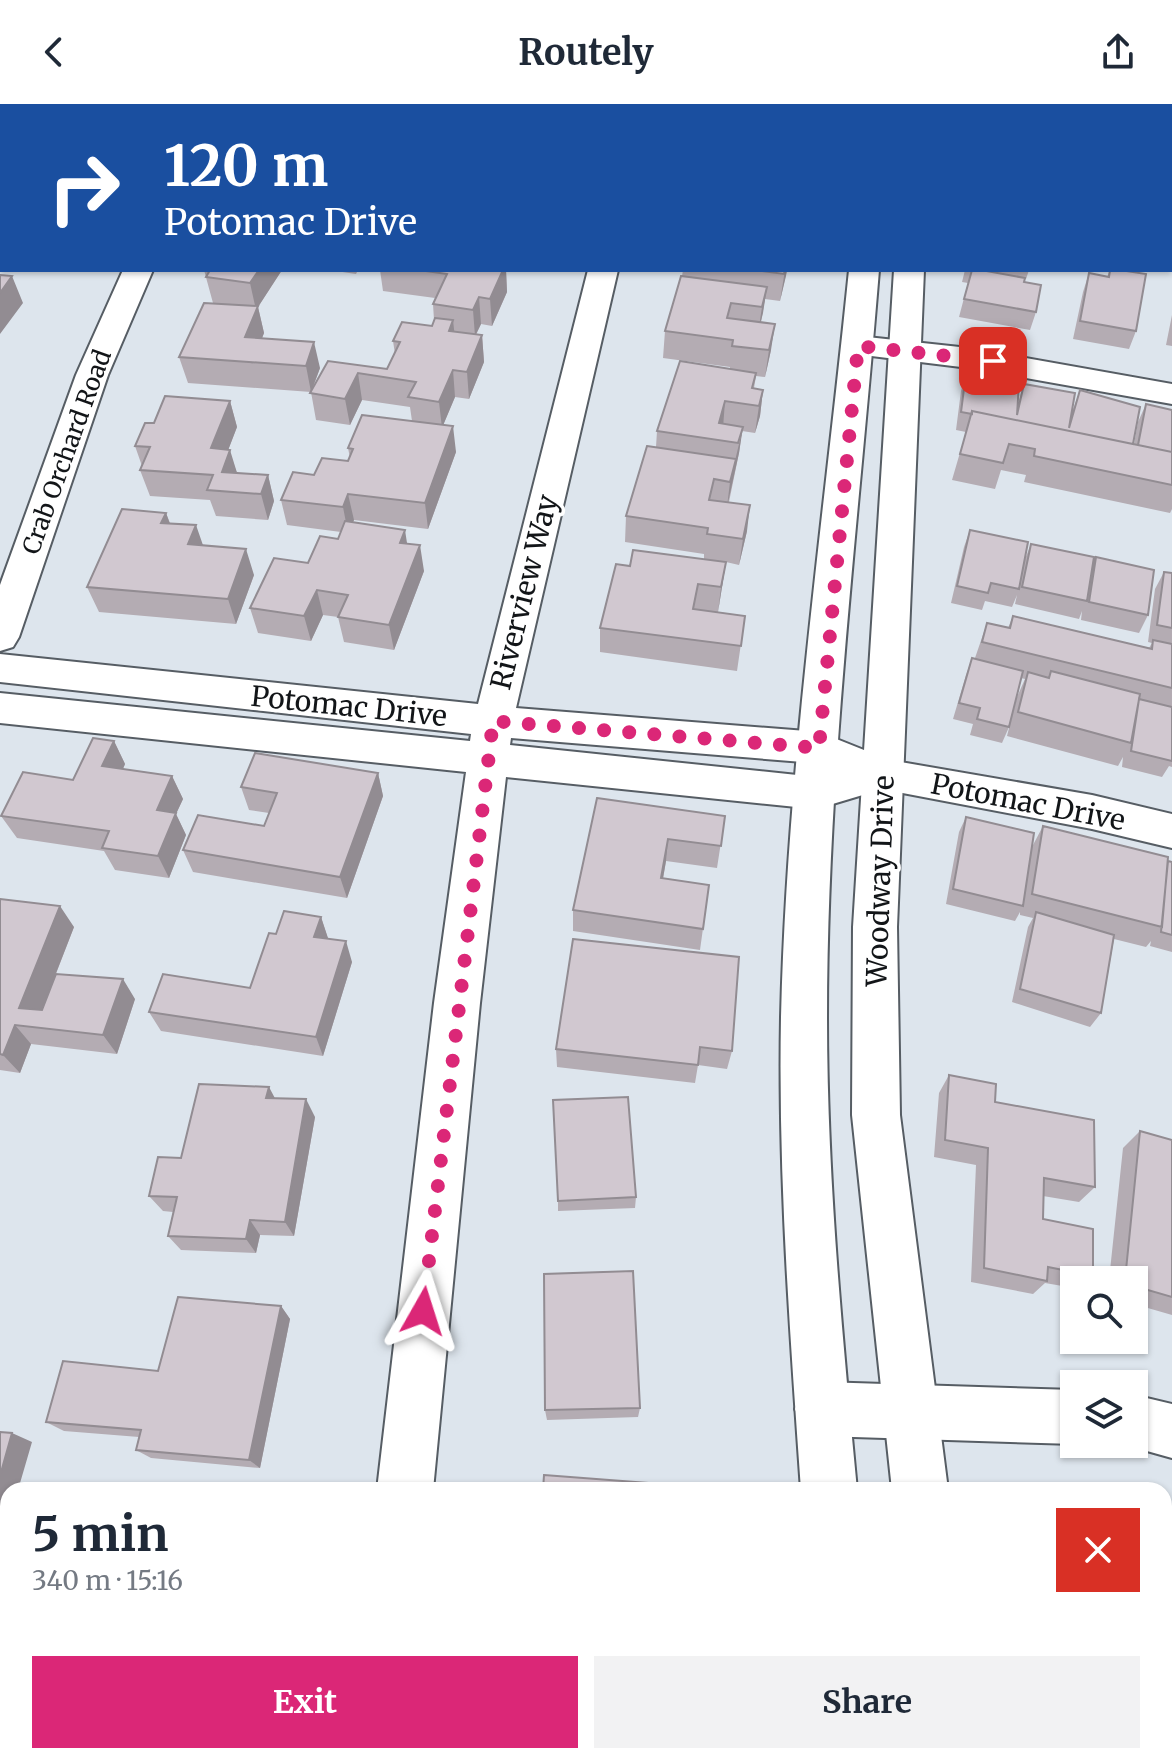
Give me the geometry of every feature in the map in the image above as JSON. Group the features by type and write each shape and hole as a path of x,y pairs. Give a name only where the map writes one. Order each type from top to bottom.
{"street":[{"name":"Crab Orchard Road","path":"0,637 92,375 137,272"},
{"name":"Riverview Way","path":"406,1482 453,1034 490,740 603,272"},
{"path":"828,1482 804,1141 806,950 819,748 864,272"},
{"name":"Woodway Drive","path":"909,272 875,927 876,1115 919,1482"},
{"path":"858,346 904,349 1041,369 1172,394"},
{"name":"Potomac Drive","path":"0,668 490,740 816,793 884,775"},
{"name":"Potomac Drive","path":"0,708 490,740 819,748 884,775 1092,812 1172,831"},
{"path":"822,1409 1060,1417"},
{"path":"1148,1425 1172,1431"}],"building":[{"path":"209,272 258,272 250,283 206,277"},
{"path":"433,272 502,272 490,299 479,297 473,310 433,304 447,274"},
{"path":"971,272 1025,278 1024,282 1041,285 1036,312 964,299"},
{"path":"1110,272 1146,274 1136,331 1080,321 1089,273 1109,277"},
{"path":"0,275 12,276 0,293"},
{"path":"681,276 767,287 762,307 731,303 727,318 775,324 769,350 732,346 733,340 665,331"},
{"path":"204,303 258,306 245,337 314,342 306,366 179,357"},
{"path":"435,318 453,320 449,331 482,335 467,372 453,370 439,402 408,397 416,382 358,373 345,399 310,393 328,361 387,369 400,342 393,341 402,322 432,326"},
{"path":"680,361 756,373 752,388 763,390 759,406 725,401 719,423 743,427 738,443 657,431"},
{"path":"966,373 1019,383 1017,415 1024,384 1075,393 1069,428 1080,390 1140,407 1133,444 972,411 972,414 961,412"},
{"path":"165,396 230,401 211,448 230,450 222,472 268,475 261,494 207,490 213,475 140,470 150,447 135,446 145,423 154,423"},
{"path":"1146,404 1172,410 1172,452 1138,445"},
{"path":"972,411 1172,452 1172,485 1034,456 1035,449 1009,444 1003,463 960,454"},
{"path":"362,415 453,426 425,503 348,494 343,507 281,500 293,472 314,475 322,458 348,461 353,449 348,448"},
{"path":"647,446 736,459 730,482 714,479 709,500 750,505 743,539 707,534 708,528 626,516"},
{"path":"122,509 166,513 161,523 196,525 188,544 246,549 228,599 87,587"},
{"path":"345,521 405,530 400,543 420,545 389,625 338,617 348,595 317,590 304,616 250,608 274,558 308,563 320,536 338,539"},
{"path":"970,530 1028,542 1019,589 991,583 988,593 957,586"},
{"path":"1031,544 1094,557 1087,601 1022,587"},
{"path":"633,550 726,562 721,587 698,584 693,609 745,616 741,646 600,628 616,564 630,566"},
{"path":"1096,557 1154,570 1148,615 1089,602"},
{"path":"1164,572 1172,573 1172,628 1157,625"},
{"path":"1013,616 1152,649 1153,640 1172,644 1172,688 982,642 987,623 1010,628"},
{"path":"972,658 1023,671 1009,727 977,719 980,708 959,703"},
{"path":"1051,671 1140,694 1131,743 1018,712 1028,672 1049,678"},
{"path":"1139,699 1172,707 1172,761 1131,751"},
{"path":"93,738 114,741 102,766 172,776 157,810 176,813 158,856 102,848 109,831 1,816 23,772 73,780"},
{"path":"255,753 378,773 340,877 183,850 198,815 264,826 277,793 241,787"},
{"path":"597,798 725,816 721,846 668,839 661,878 709,885 703,929 573,910"},
{"path":"966,817 1034,833 1023,906 953,889"},
{"path":"1043,826 1168,857 1162,927 1032,894"},
{"path":"1168,861 1172,862 1172,935 1161,932"},
{"path":"0,899 60,906 19,1008 42,1010 56,974 123,979 103,1035 15,1025 3,1055 0,1054"},
{"path":"284,911 321,917 314,937 346,941 316,1037 149,1012 163,974 250,988 269,933 276,934"},
{"path":"1036,912 1114,935 1101,1013 1020,989"},
{"path":"573,939 739,957 732,1051 700,1047 698,1065 556,1049"},
{"path":"949,1075 996,1084 995,1102 1094,1120 1095,1187 1044,1178 1043,1219 1093,1229 1093,1266 1060,1266 1060,1269 1048,1267 1047,1281 984,1268 988,1148 945,1140"},
{"path":"199,1084 269,1087 266,1098 306,1099 285,1222 250,1220 246,1239 168,1236 177,1197 149,1196 158,1157 181,1158"},
{"path":"628,1097 636,1197 558,1201 553,1100"},
{"path":"1140,1131 1172,1140 1172,1297 1148,1290 1148,1266 1126,1266"},
{"path":"633,1271 640,1408 545,1410 544,1274"},
{"path":"178,1297 281,1306 249,1460 136,1450 141,1430 46,1422 63,1361 158,1371"},
{"path":"0,1432 12,1433 0,1476"},
{"path":"544,1475 635,1482 544,1482"}],"route":[{"path":"423,1311 457,1003 493,721 819,748 858,346 993,361"}]}
